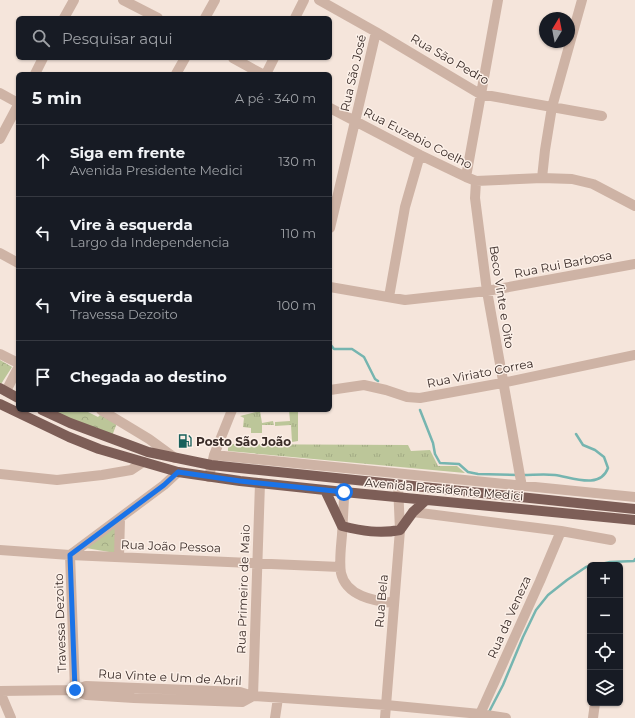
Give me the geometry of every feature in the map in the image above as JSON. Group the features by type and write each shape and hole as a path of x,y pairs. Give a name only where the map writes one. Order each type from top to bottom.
{"main road":[{"path":"3,390 16,397"},
{"name":"Avenida Presidente Medici","path":"0,404 16,410"},
{"name":"Avenida Presidente Medici","path":"46,412 70,423 148,452 175,459 211,465 635,509"},
{"name":"Avenida Presidente Medici","path":"27,414 69,437 99,449 178,472 260,483 398,498 635,520"},
{"path":"143,462 148,452"},
{"path":"175,459 178,472"},
{"path":"325,490 342,526 376,533 400,530 413,512 426,500"}],"street":[{"path":"65,16 74,0"},
{"path":"123,0 154,16"},
{"path":"206,16 215,0"},
{"path":"296,16 304,0"},
{"name":"Rua São Pedro","path":"319,0 480,94 602,116"},
{"path":"466,178 498,0"},
{"path":"542,178 544,150 552,106 582,0"},
{"name":"Rua São José","path":"332,219 376,32"},
{"path":"36,72 42,60"},
{"path":"177,72 183,60"},
{"path":"237,60 258,72"},
{"path":"267,72 273,60"},
{"path":"0,93 16,103"},
{"path":"0,139 16,108"},
{"name":"Rua Euzebio Coelho","path":"332,109 466,178 476,181 542,178 572,179 593,184 635,206"},
{"path":"389,297 405,207 420,155"},
{"name":"Beco Vinte e Oito","path":"476,181 475,198 487,291 502,383 522,487"},
{"path":"0,253 16,262"},
{"name":"Rua Rui Barbosa","path":"332,287 405,300 487,291 635,264"},
{"path":"0,354 16,362"},
{"name":"Rua Viriato Correa","path":"332,390 364,384 407,397 420,398 502,383 635,355"},
{"path":"3,390 16,371"},
{"name":"Avenida Presidente Medici","path":"104,412 149,439 175,459"},
{"path":"209,476 214,455 231,412"},
{"path":"214,455 522,487 635,497"},
{"path":"0,474 57,480 102,476 131,470 143,462"},
{"path":"70,555 164,485 178,472"},
{"path":"345,480 340,566 341,574 352,591 366,598 393,603"},
{"name":"Rua Primeiro de Maio","path":"253,696 260,483"},
{"name":"Rua Bela","path":"386,718 393,603 400,530 398,485"},
{"path":"413,512 561,531 611,540"},
{"path":"119,557 120,518"},
{"name":"Rua da Veneza","path":"481,714 561,531"},
{"name":"Rua João Pessoa","path":"0,550 70,555 340,566"},
{"name":"Travessa Dezoito","path":"70,555 75,690"},
{"name":"Rua Vinte e Um de Abril","path":"0,692 75,690 86,695 242,702 253,696"},
{"path":"0,692 3,709 11,718"},
{"path":"253,696 386,704 506,718"},
{"path":"275,718 278,698"},
{"path":"593,718 595,706"}],"green space":[{"path":"0,360 12,367 1,384 0,384"},
{"path":"55,412 88,412 98,417 100,415 117,423 112,436"},
{"path":"260,412 262,423 273,421 274,425 262,425 262,433 251,433 251,428 243,427 244,418 240,416"},
{"path":"289,412 298,412 298,441 292,442 291,425 275,426 275,422 290,421"},
{"path":"228,444 408,445 411,451 430,450 438,466 457,466 465,473 228,451"},
{"path":"115,526 115,553 86,548"}],"waterway":[{"path":"332,346 334,349 352,349 364,357 375,379 378,381"},
{"path":"420,410 433,443 435,454 440,463 459,464 468,472 478,474 518,475"},
{"path":"523,475 555,475 584,480 599,479 604,475 608,468 604,457 595,450 583,445 576,434"},
{"path":"610,562 634,561 635,559"},
{"path":"489,712 503,685 536,610 548,595 587,567"}],"place":[{"name":"Posto São João","path":"185,441"}],"route":[{"path":"75,690 70,555 164,485 178,472 240,481 344,492"}]}
